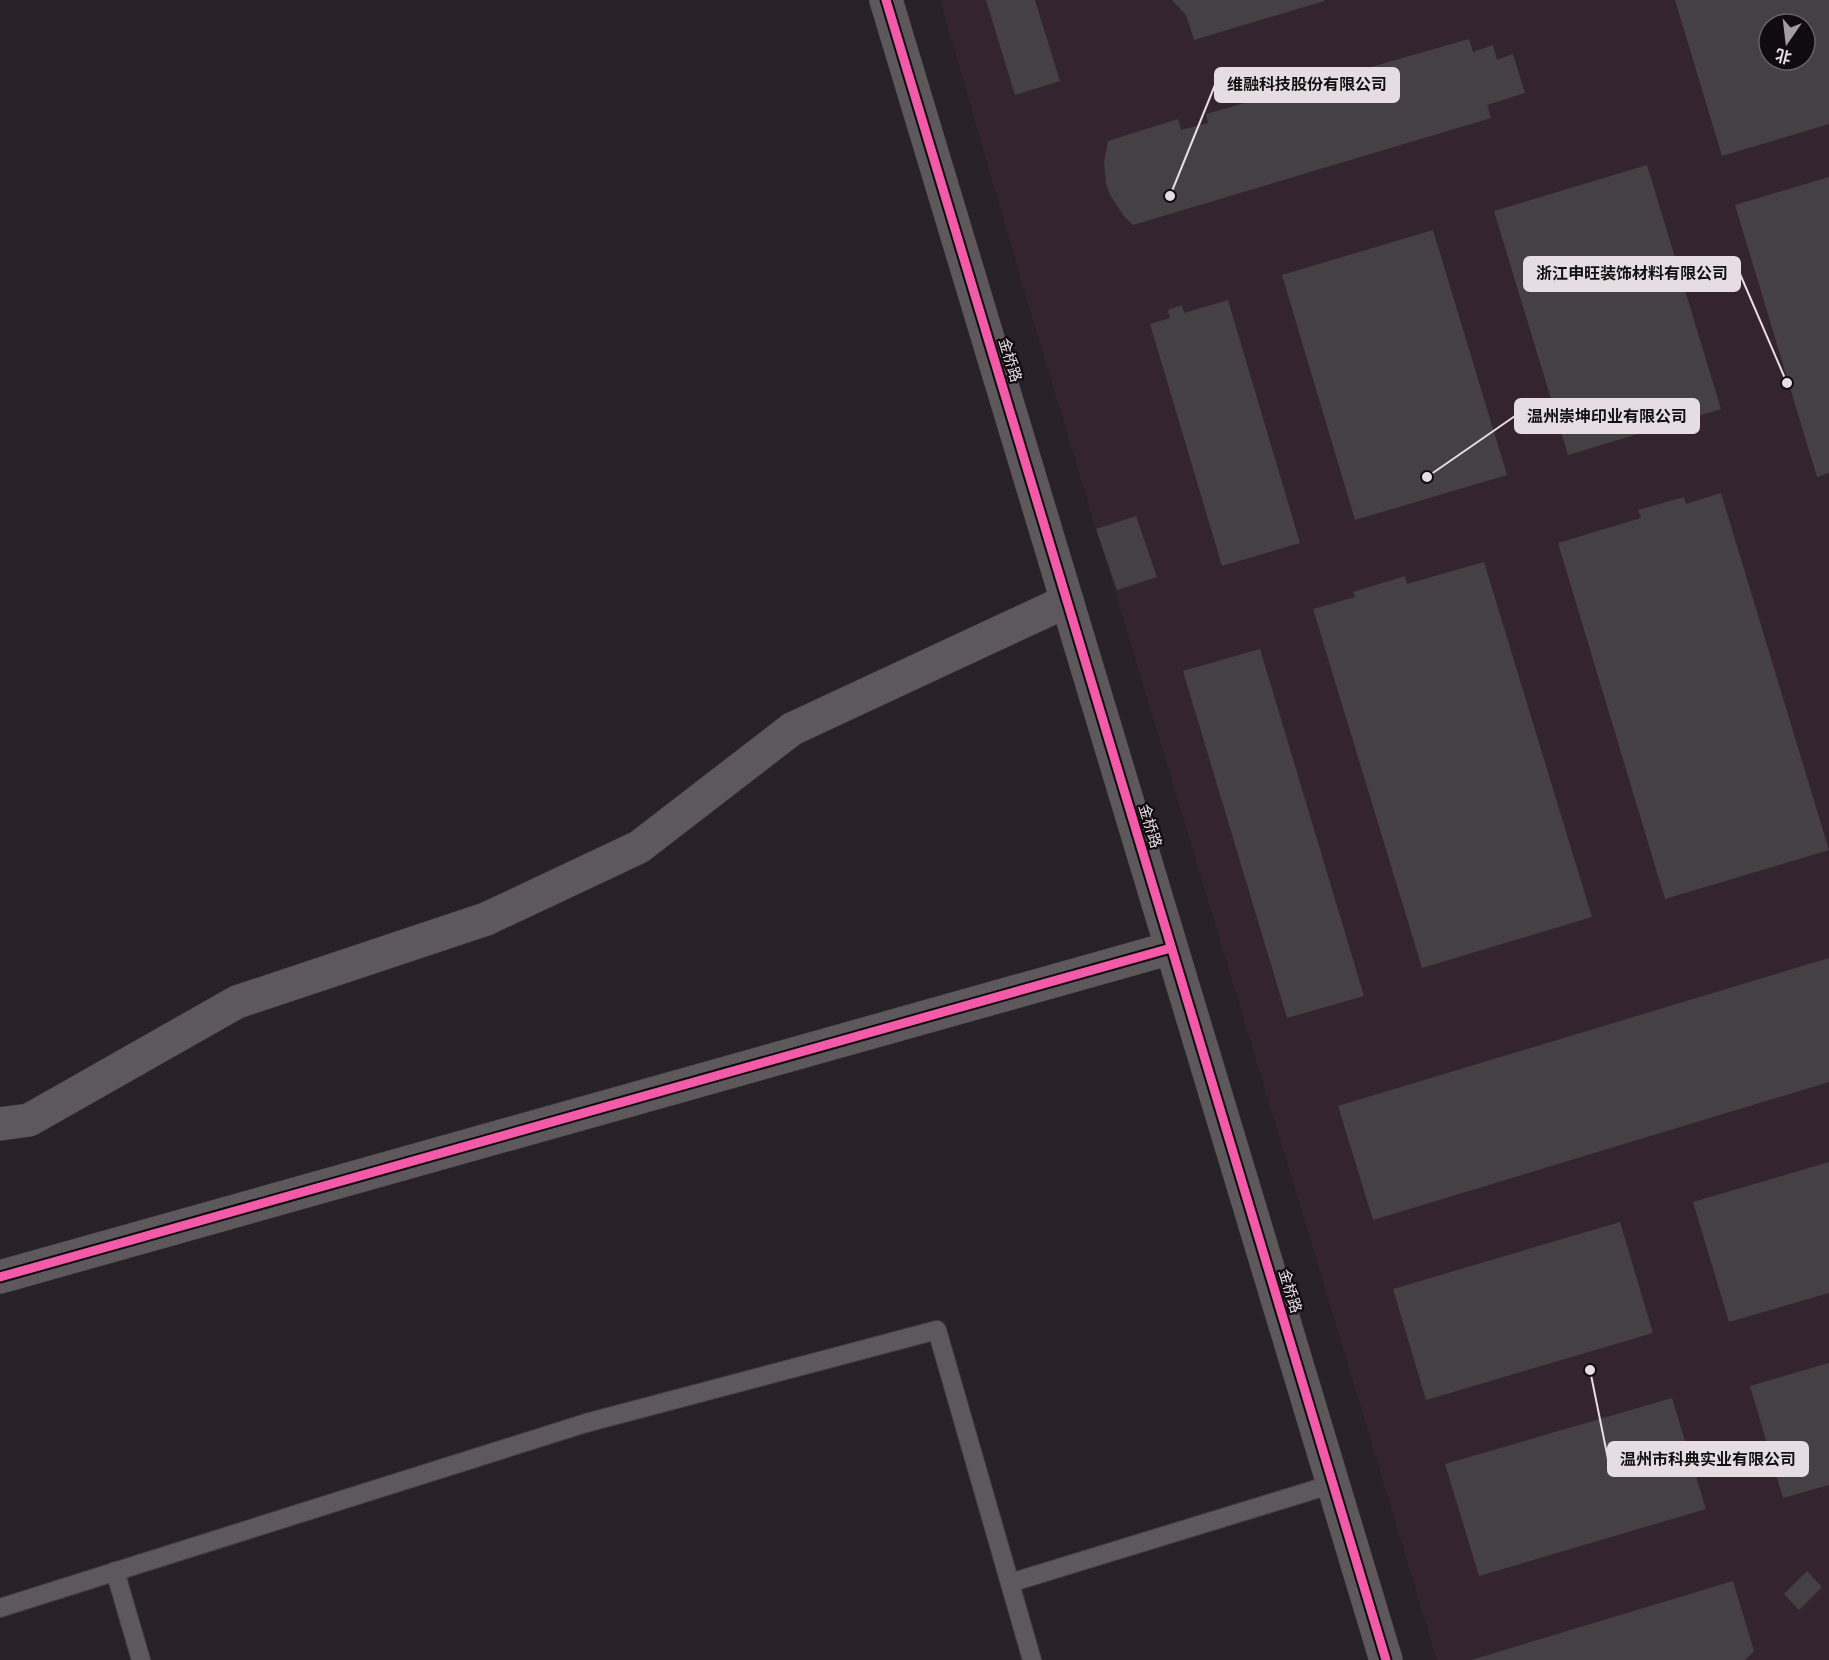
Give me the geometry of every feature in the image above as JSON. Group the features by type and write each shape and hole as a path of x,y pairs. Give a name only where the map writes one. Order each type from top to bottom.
{"street":[{"name":"金桥路","path":"886,0 1386,1660"},
{"path":"0,1124 29,1120 237,1002 486,919 639,847 792,729 1067,601"},
{"path":"0,1277 1171,948"}],"lane":[{"path":"0,1608 586,1423 937,1330 1032,1660"},
{"path":"1010,1583 1333,1484"},
{"path":"115,1571 141,1660"}],"shaded area":[{"path":"940,0 1829,0 1829,1660 1437,1660 1024,290"}],"building":[{"path":"986,0 1035,0 1060,81 1015,95"},
{"path":"1172,0 1324,1 1194,40 1186,15"},
{"path":"1675,0 1829,0 1829,124 1722,156"},
{"path":"1469,39 1473,52 1493,45 1497,60 1513,54 1525,93 1487,105 1491,118 1133,225 1123,215 1110,195 1106,184 1104,162 1108,141 1178,119 1181,130 1208,123 1206,114"},
{"path":"1647,165 1721,409 1568,455 1494,211"},
{"path":"1829,177 1829,473 1817,477 1735,205"},
{"path":"1433,230 1507,475 1355,520 1282,275"},
{"path":"1228,300 1300,543 1222,566 1150,324 1170,318 1168,310 1182,305 1184,313"},
{"path":"1721,493 1829,850 1665,899 1558,543 1641,518 1638,510 1684,497 1686,504"},
{"path":"1136,516 1157,577 1117,590 1096,529"},
{"path":"1484,562 1592,917 1422,968 1313,609 1355,597 1353,592 1405,576 1407,584"},
{"path":"1260,649 1364,996 1287,1018 1183,671"},
{"path":"1829,958 1829,1082 1373,1220 1338,1106"},
{"path":"1829,1162 1829,1293 1729,1322 1693,1202"},
{"path":"1620,1222 1653,1333 1426,1400 1393,1289"},
{"path":"1829,1363 1829,1485 1783,1498 1750,1386"},
{"path":"1672,1398 1706,1509 1479,1576 1445,1464"},
{"path":"1807,1571 1822,1587 1799,1610 1784,1594"},
{"path":"1733,1581 1754,1651 1745,1660 1471,1660"}],"cycle path":[{"path":"886,0 1386,1660"},
{"path":"0,1277 1171,948"}],"place":[{"name":"维融科技股份有限公司","path":"1170,196"},
{"name":"浙江申旺装饰材料有限公司","path":"1787,383"},
{"name":"温州崇坤印业有限公司","path":"1427,477"},
{"name":"温州市科典实业有限公司","path":"1590,1370"}]}
